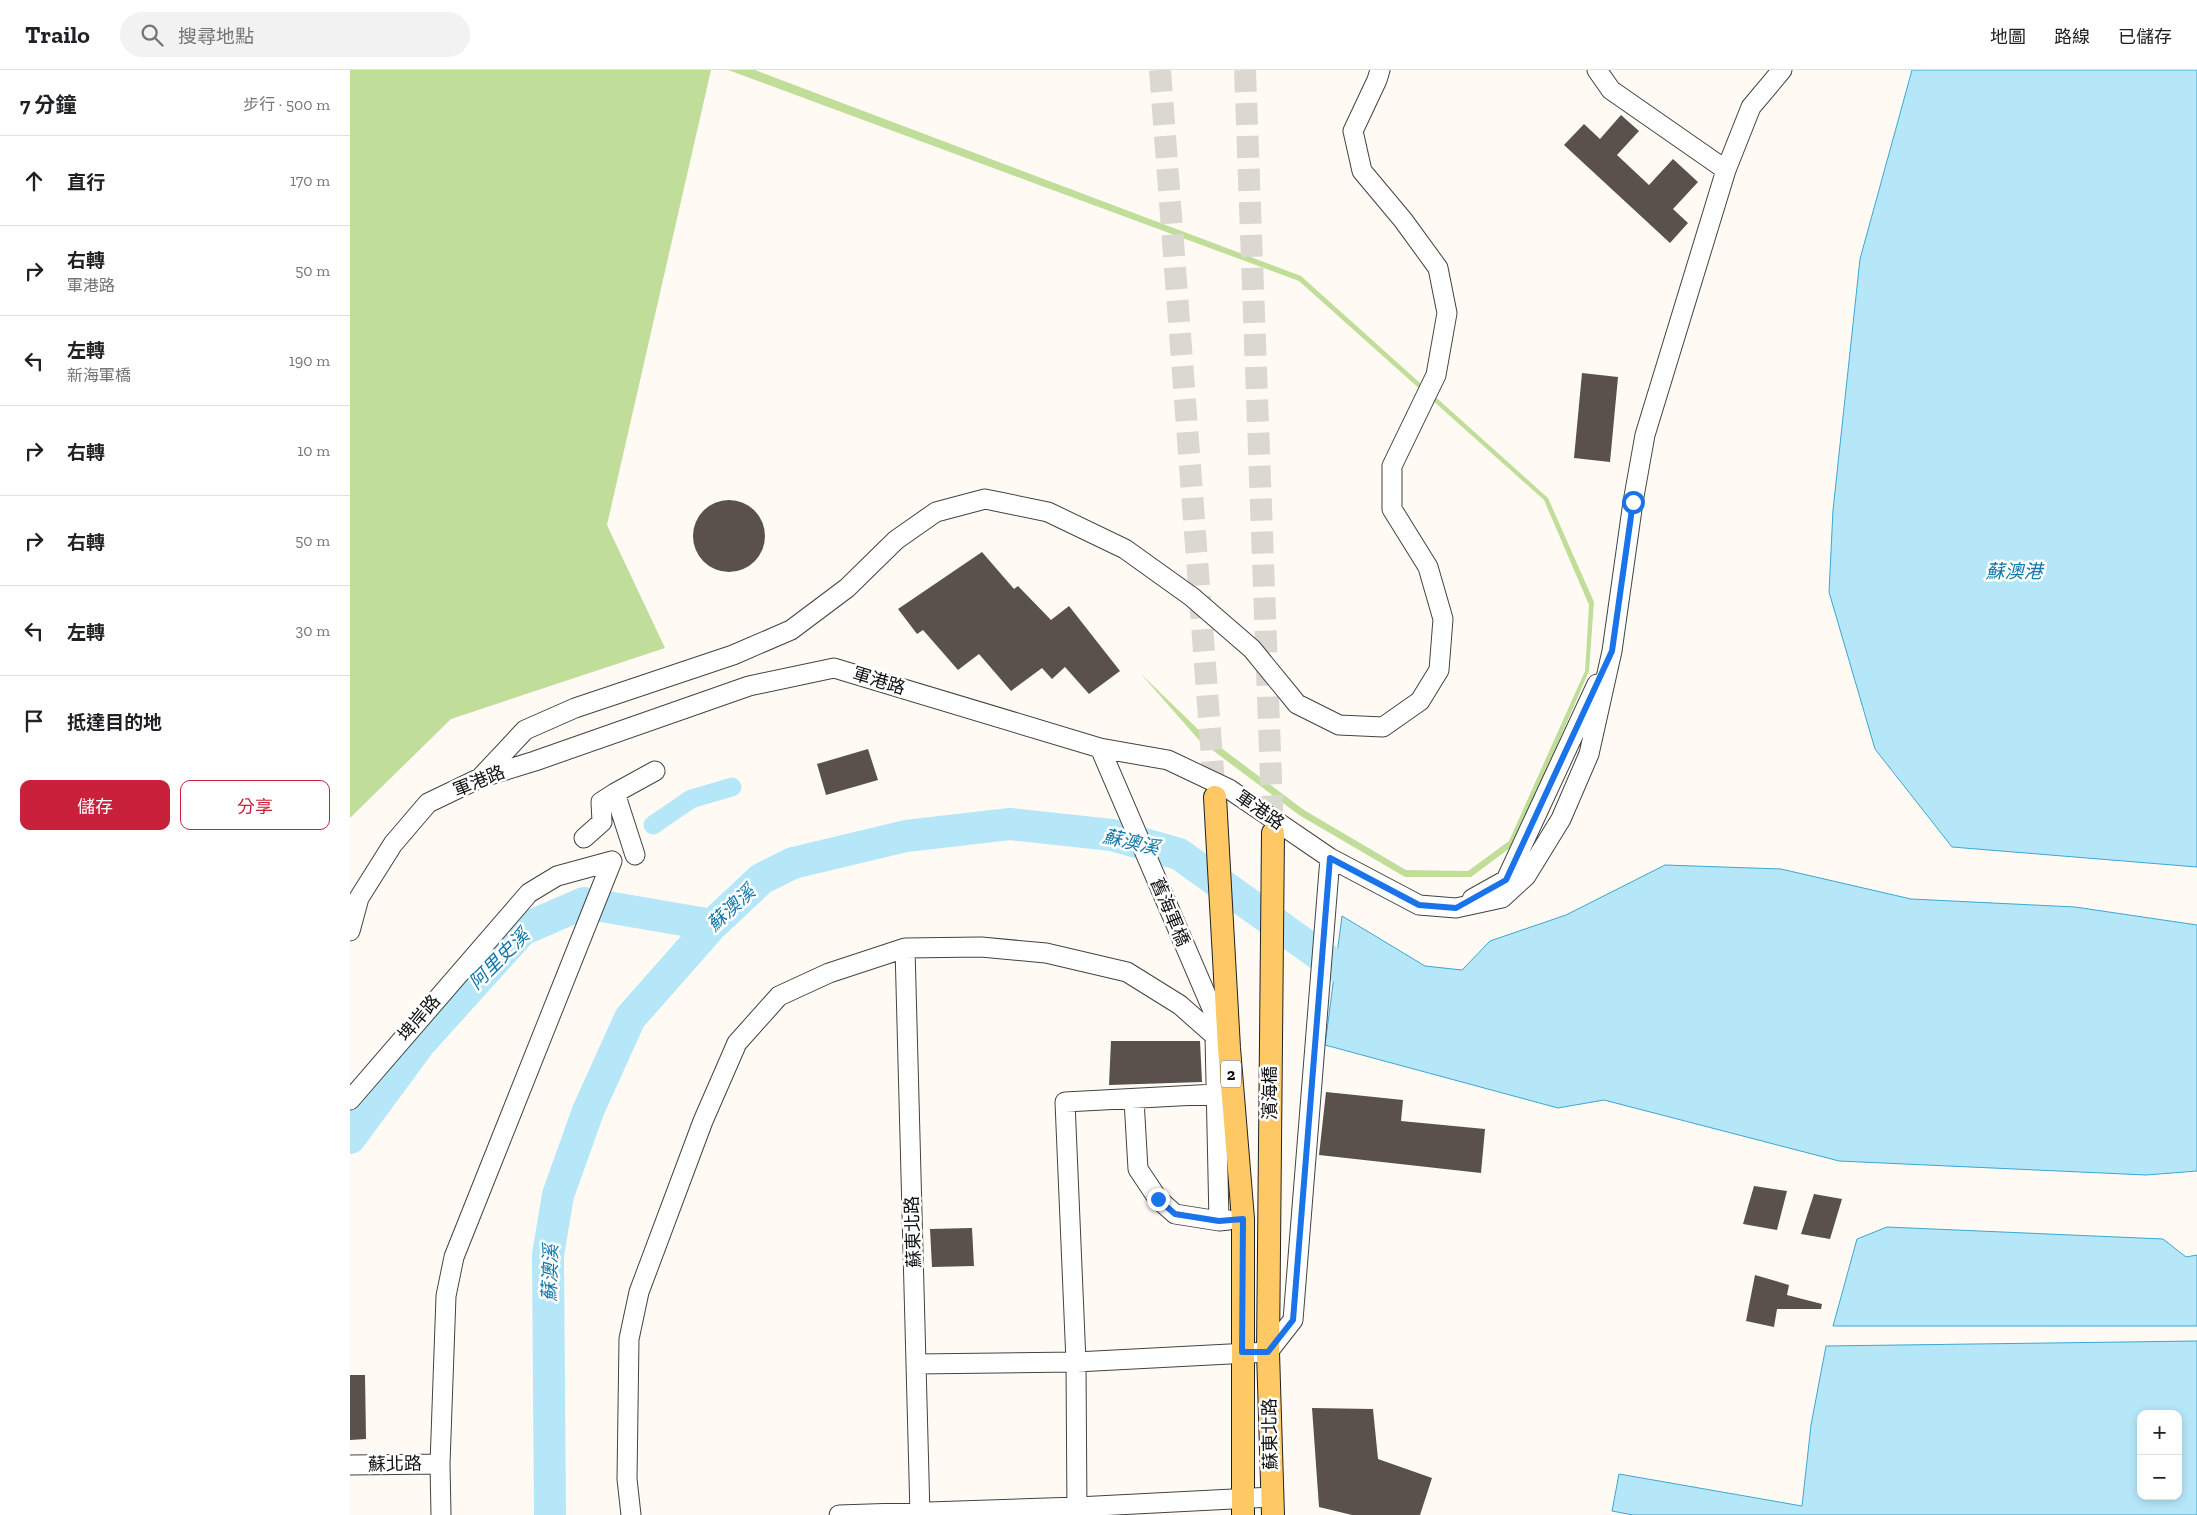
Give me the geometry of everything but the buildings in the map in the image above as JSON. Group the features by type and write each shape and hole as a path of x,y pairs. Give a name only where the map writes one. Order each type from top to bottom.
{"main road":[{"name":"2","path":"1215,797 1229,1048 1243,1219 1242,1352"},
{"name":"濱海橋","path":"1268,1352 1273,833"},
{"name":"蘇東北路","path":"1242,1352 1243,1506"},
{"name":"蘇東北路","path":"1268,1352 1272,1506"}],"street":[{"path":"480,778 525,730 575,708 732,655 791,630 847,588 896,540 936,512 985,499 1048,512 1125,550 1192,597 1252,649 1297,704 1339,725 1384,727 1420,701 1439,670 1443,620 1428,567 1392,509 1392,466 1436,375 1447,313 1438,268 1403,220 1362,171 1352,131 1378,80 1380,70"},
{"path":"1597,70 1611,90 1726,170 1751,107 1782,70"},
{"name":"軍港路","path":"350,931 359,898 393,844 428,803 480,778 535,761 749,686 834,668 1100,748 1168,760 1221,785 1330,858 1419,905 1456,908 1506,880 1612,651 1633,502 1645,435 1726,170"},
{"name":"舊海軍橋","path":"1100,748 1229,1048"},
{"path":"584,838 602,822 601,802 655,771"},
{"path":"615,793 635,855"},
{"path":"917,1364 1076,1362 1268,1352 1293,1320 1330,858"},
{"name":"埤岸路","path":"350,1100 529,892 557,876 612,861 454,1257 446,1296 440,1464"},
{"path":"631,1515 627,1479 629,1339 639,1292 703,1120 737,1043 779,996 829,974 905,948 981,947 1046,953 1127,972 1180,1005 1215,1036 1219,1221"},
{"name":"蘇東北路","path":"905,948 920,1513"},
{"path":"1077,1511 1076,1362 1065,1102 1134,1100 1216,1094"},
{"path":"1134,1100 1138,1169 1158,1199 1175,1214 1219,1221 1243,1219"},
{"path":"440,1464 441,1515"},
{"name":"蘇北路","path":"350,1465 440,1464"},
{"path":"839,1515 1272,1506"}],"green space":[{"path":"350,70 711,70 607,525 665,648 451,719 350,818"},
{"path":"728,70 755,70 1301,276 1548,498 1594,602 1589,671 1514,845 1471,877 1405,877 1299,815 1199,740 1140,673 1204,735 1304,810 1406,870 1468,871 1509,841 1585,671 1589,605 1544,500 1299,281"}],"water":[{"name":"蘇澳港","path":"1912,70 2197,70 2197,867 1952,847 1875,749 1829,592 1833,510 1860,259"},
{"path":"1665,865 1781,869 1911,899 2075,907 2197,925 2197,1171 2146,1175 1839,1161 1604,1100 1558,1108 1325,1045 1342,916 1425,966 1462,970 1490,941 1566,915"},
{"path":"1887,1227 2163,1239 2186,1257 2197,1255 2197,1326 1833,1326 1857,1239"},
{"path":"2197,1341 2197,1515 1633,1515 1612,1511 1619,1474 1802,1506 1811,1425 1826,1346"}],"waterway":[{"path":"653,825 691,799 732,787"},
{"name":"蘇澳溪","path":"550,1515 548,1255 558,1195 588,1111 630,1018 712,925 761,879 793,863 906,836 1010,824 1112,835 1179,854 1335,966"},
{"name":"阿里史溪","path":"350,1138 420,1043 522,930 584,903 712,925"}],"tunnel":[{"path":"1160,70 1215,797"},
{"path":"1245,70 1273,833"}],"route":[{"path":"1158,1199 1175,1214 1219,1221 1243,1219 1242,1352 1268,1352 1293,1320 1330,858 1419,905 1456,908 1506,880 1612,651 1633,502"}]}
